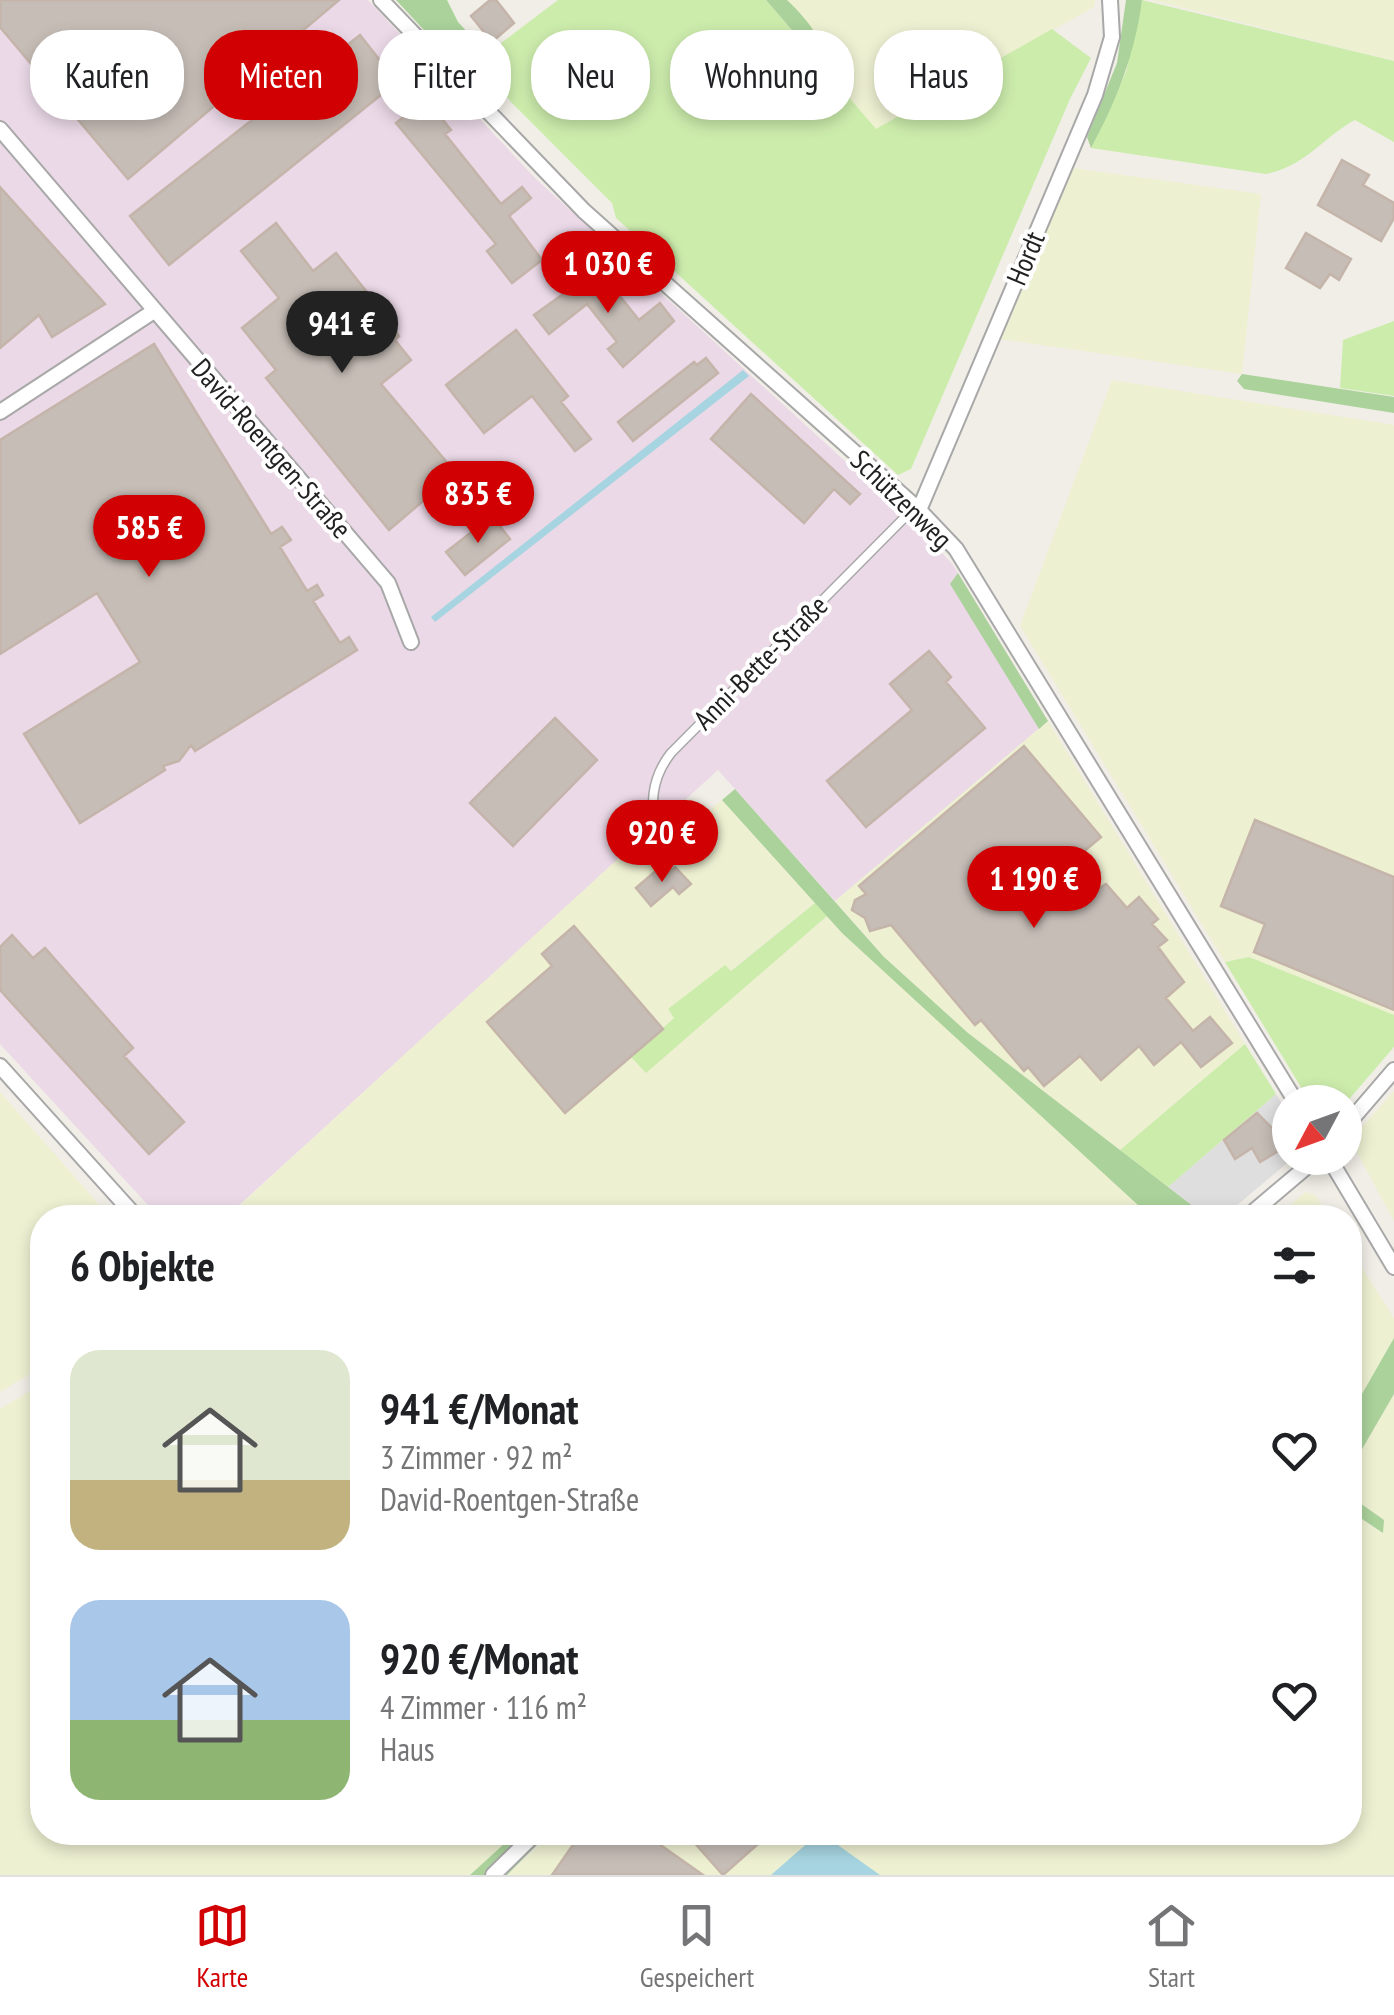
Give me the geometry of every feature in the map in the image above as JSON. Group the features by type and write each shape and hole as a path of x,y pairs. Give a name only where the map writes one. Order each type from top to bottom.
{"street":[{"name":"Schützenweg","path":"381,0 584,211 917,509 971,570 1286,1085"},
{"name":"Hordt","path":"917,509 1095,95 1112,37 1110,0"},
{"name":"David-Roentgen-Straße","path":"0,129 388,583 411,642"},
{"path":"0,412 154,311"},
{"path":"0,1066 126,1205"},
{"path":"1362,1107 1394,1070"},
{"path":"1261,1205 1296,1175"},
{"path":"1339,1175 1357,1205"},
{"path":"1362,1214 1394,1268"},
{"path":"493,1875 524,1845"}],"lane":[{"name":"Anni-Bette-Straße","path":"658,838 652,794 660,768 671,752 917,509"}],"shaded area":[{"path":"0,0 368,0 396,30 378,30 378,120 481,120 535,178 928,537 953,565 1048,721 835,901 718,770 239,1205 148,1205 0,1044"},
{"path":"1272,1097 1273,1175 1237,1205 1191,1205 1168,1187"}],"green space":[{"path":"396,0 447,0 465,30 424,30"},
{"path":"558,0 766,0 792,30 670,30 670,120 854,120 854,103 876,129 892,120 1003,120 1003,57 1052,29 1091,58 911,469 898,475 616,218 612,203 511,102 511,35"},
{"path":"766,0 787,0 813,30 792,30"},
{"path":"787,0 1095,0 1094,7 1003,58 1003,30 874,30 874,120 894,120 876,130 854,104 854,30 811,30"},
{"path":"1126,0 1142,0 1135,39 1117,94 1091,148 1087,137 1117,63"},
{"path":"1142,0 1394,61 1394,142 1355,120 1292,165 1266,174 1091,148 1126,72"},
{"path":"1151,0 1394,0 1394,61 1176,6"},
{"path":"1073,168 1261,194 1242,374 1000,339"},
{"path":"1394,321 1394,396 1340,388 1343,340"},
{"path":"1242,374 1394,397 1394,413 1244,389 1237,381"},
{"path":"1112,380 1394,425 1394,1015 1249,957 1225,962 1020,626"},
{"path":"958,573 1048,721 1039,729 950,584"},
{"path":"1048,721 1245,1044 1120,1150 968,1033 884,957 835,901"},
{"path":"735,789 884,957 968,1033 1191,1205 1138,1205 842,933 722,800"},
{"path":"722,800 815,903 730,971 725,966 668,1010 675,1017 663,1029 645,1072 827,916 1138,1205 240,1205 646,833 682,834"},
{"path":"815,903 827,916 646,1073 631,1057 674,1018 668,1009 725,965 731,971"},
{"path":"1249,957 1394,1015 1394,1047 1361,1085 1300,1085 1225,962"},
{"path":"1245,1044 1272,1088 1272,1097 1168,1187 1120,1150"},
{"path":"1394,1091 1394,1221 1362,1162 1362,1127"},
{"path":"0,1092 99,1205 30,1205 30,1374 0,1392"},
{"path":"1306,1192 1315,1195 1322,1205 1290,1205"},
{"path":"1362,1268 1394,1318 1394,1338 1362,1394"},
{"path":"1394,1338 1394,1394 1362,1449 1362,1394"},
{"path":"30,1391 30,1845 503,1845 470,1875 0,1875 0,1409"},
{"path":"1394,1394 1394,1875 507,1875 539,1845 1362,1845 1362,1519 1382,1533 1384,1520 1362,1504 1362,1449"},
{"path":"1362,1504 1384,1520 1383,1533 1362,1519"},
{"path":"503,1845 537,1845 507,1875 470,1875"}],"water":[{"path":"743,370 749,376 435,622 431,617"},
{"path":"805,1845 838,1845 880,1875 771,1875"}],"building":[{"path":"0,0 339,0 303,30 204,30 204,115 128,179 78,120 184,120 184,30 30,30 30,63 0,27"},
{"path":"490,0 496,0 514,23 506,30 482,30 471,16"},
{"path":"358,37 378,58 378,97 358,113"},
{"path":"252,120 350,120 169,265 130,216"},
{"path":"443,120 451,130 445,134 501,204 522,187 531,198 509,216 542,260 512,283 487,251 496,244 396,123"},
{"path":"1342,160 1369,175 1363,185 1394,203 1394,218 1381,241 1318,205"},
{"path":"0,187 105,304 52,337 39,315 0,348"},
{"path":"276,223 313,271 336,253 385,315 399,336 395,340 411,360 381,384 456,473 389,530 266,378 276,370 242,328 279,298 241,251"},
{"path":"1306,233 1351,259 1339,280 1330,274 1320,288 1286,268"},
{"path":"598,269 639,320 660,303 674,321 623,367 608,349 617,342 587,304 549,334 534,315"},
{"path":"516,330 568,396 561,402 591,439 575,451 532,396 484,433 446,385"},
{"path":"154,344 271,534 282,527 291,540 280,547 307,591 317,585 323,595 313,601 340,643 349,637 357,650 195,751 191,745 179,761 163,766 165,770 80,823 24,734 140,662 97,593 0,654 0,440"},
{"path":"706,358 718,373 633,441 618,422 694,362 697,365"},
{"path":"751,394 860,494 850,504 834,489 804,523 711,439"},
{"path":"492,516 510,539 465,575 446,552"},
{"path":"929,651 951,677 946,682 985,728 866,827 827,781 912,710 890,684"},
{"path":"555,718 597,760 513,846 470,803"},
{"path":"1024,746 1101,837 1076,858 1100,888 1106,884 1127,908 1139,897 1158,919 1152,924 1167,940 1158,947 1184,982 1166,998 1193,1031 1210,1017 1232,1043 1201,1067 1181,1042 1154,1065 1139,1046 1101,1080 1080,1056 1044,1086 1028,1067 1024,1071 981,1020 975,1025 891,925 870,931 865,918 852,910 855,900 866,894 859,886"},
{"path":"1255,820 1394,877 1394,1010 1254,952 1265,924 1221,906"},
{"path":"675,867 691,884 679,894 673,887 651,906 636,888 658,869 665,876"},
{"path":"574,926 663,1029 565,1113 487,1022 552,966 542,954"},
{"path":"12,935 33,958 45,948 133,1048 124,1056 184,1122 149,1154 0,990 0,947"},
{"path":"1257,1113 1272,1128 1272,1155 1260,1162 1252,1148 1235,1159 1224,1140"},
{"path":"573,1845 660,1845 703,1875 552,1875"},
{"path":"696,1845 757,1845 723,1875"}]}
